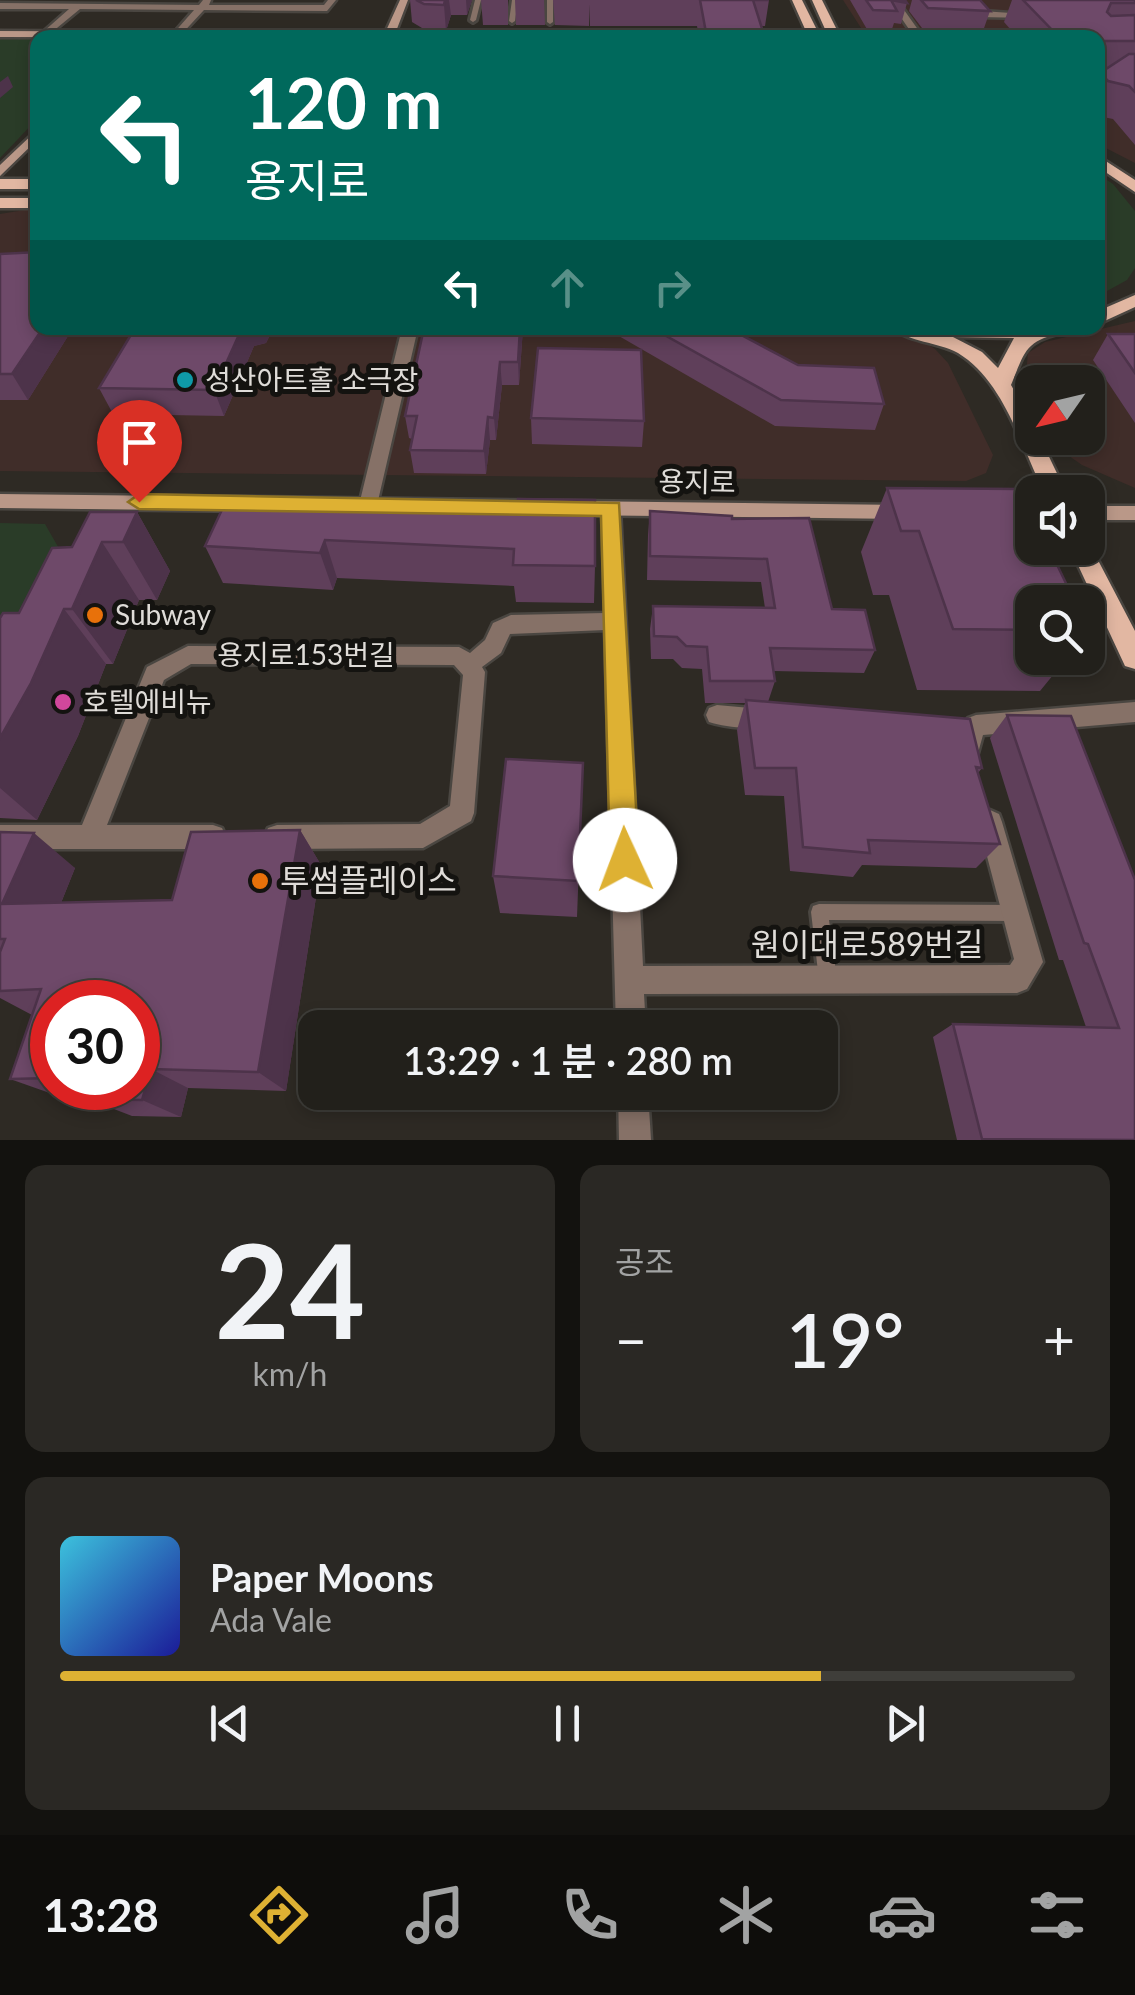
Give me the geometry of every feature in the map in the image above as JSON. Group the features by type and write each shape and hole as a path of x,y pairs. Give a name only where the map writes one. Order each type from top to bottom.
{"main road":[{"path":"392,30 404,0"},
{"path":"796,0 811,30"},
{"path":"816,0 831,30"},
{"path":"0,34 30,34"},
{"path":"0,172 30,140"},
{"path":"1105,162 1135,173"},
{"path":"1105,165 1135,187"},
{"path":"0,184 30,184"},
{"path":"0,203 30,203"},
{"path":"1105,315 1135,300"},
{"path":"925,335 952,343 975,356 1000,386 1046,475"},
{"path":"1000,386 1018,344 1036,335"},
{"name":"용지로","path":"0,501 918,512"},
{"path":"1105,513 1135,513"},
{"path":"1090,565 1135,658"}],"street":[{"path":"895,2 915,4"},
{"path":"895,2 914,30"},
{"path":"51,30 81,3"},
{"path":"953,5 970,3 979,14 1045,15"},
{"path":"182,30 205,4"},
{"path":"0,6 330,4"},
{"path":"368,505 408,335"},
{"path":"612,509 630,1010"},
{"path":"0,837 423,836 462,813 474,672 466,664 487,654 498,641 500,628 511,623 616,621"},
{"name":"용지로153번길","path":"89,838 155,674 188,654 459,656 466,664"},
{"name":"원이대로589번길","path":"629,980 1017,978 1029,962 966,743 966,725 1135,712"},
{"path":"717,715 796,718"},
{"path":"634,1110 635,1140"}],"lane":[{"path":"474,20 478,0"},
{"path":"512,20 515,0"},
{"path":"550,0 550,22"},
{"path":"828,980 819,912 1018,913"}],"shaded area":[{"path":"843,0 1135,0 1105,31 862,30"},
{"path":"1105,44 1135,44 1135,163 1105,148"},
{"path":"30,209 30,335 898,335 921,340 948,363 993,455 986,473 966,481 0,471 0,214"},
{"path":"1135,321 1135,488 1068,455 1105,455 1105,365 1027,365 1028,353 1045,342 1075,335 1105,335 1105,328"}],"green space":[{"path":"0,38 30,38 30,126 0,158"},
{"path":"1105,179 1135,211 1135,268 1127,280 1105,292"},
{"path":"0,523 45,524 61,552 0,652"}],"building":[{"path":"416,0 445,0 444,5"},
{"path":"700,0 753,0 762,30 706,30"},
{"path":"866,0 891,0 897,11 873,10"},
{"path":"921,0 980,0 990,11 928,8"},
{"path":"1023,0 1135,0 1111,3 1107,12 1111,16 1135,15 1135,41 1105,41 1105,30 1052,30"},
{"path":"1135,54 1135,92 1129,86 1108,81 1105,70"},
{"path":"30,252 30,335 38,335 12,374 0,374 0,254"},
{"path":"1108,334 1135,334 1135,373"},
{"path":"131,335 239,335 214,390 99,388"},
{"path":"422,335 520,335 518,362 500,362 494,418 488,417 484,451 410,450 417,416 405,416"},
{"path":"665,335 741,335 798,365 874,368 884,404 781,400"},
{"path":"538,348 641,350 644,421 531,418"},
{"path":"887,488 1015,489 1015,565 1057,565 1067,585 1015,585 1015,630 953,629 919,531 901,531"},
{"path":"518,499 595,500 595,566 513,565 514,549 325,540 320,553 205,546 226,501 517,514"},
{"path":"650,511 732,519 809,518 832,609 865,610 875,650 770,648 775,681 710,681 707,647 686,646 677,637 654,636 653,606 775,608 767,559 650,556"},
{"path":"90,512 137,512 123,542 102,542 72,609 64,609 31,683 0,738 0,618 3,613 19,613 52,548 72,547"},
{"path":"746,700 970,719 982,768 976,767 1000,844 868,840 870,853 803,847 796,768 755,768"},
{"path":"1007,715 1071,716 1135,880 1135,1140 982,1139 953,1024 1119,1028 1088,944 1084,943"},
{"path":"506,759 583,763 578,881 493,876"},
{"path":"300,830 258,1072 160,1069 160,980 30,980 30,990 0,991 0,952 5,939 0,939 0,832 34,833 2,904 172,900 191,832"},
{"path":"30,1021 30,1079 10,1079"}],"place":[{"name":"성산아트홀 소극장","path":"185,380"},
{"name":"Subway","path":"95,615"},
{"name":"호텔에비뉴","path":"63,702"},
{"name":"투썸플레이스","path":"260,881"}],"route":[{"path":"139,502 612,509 625,860"}]}
